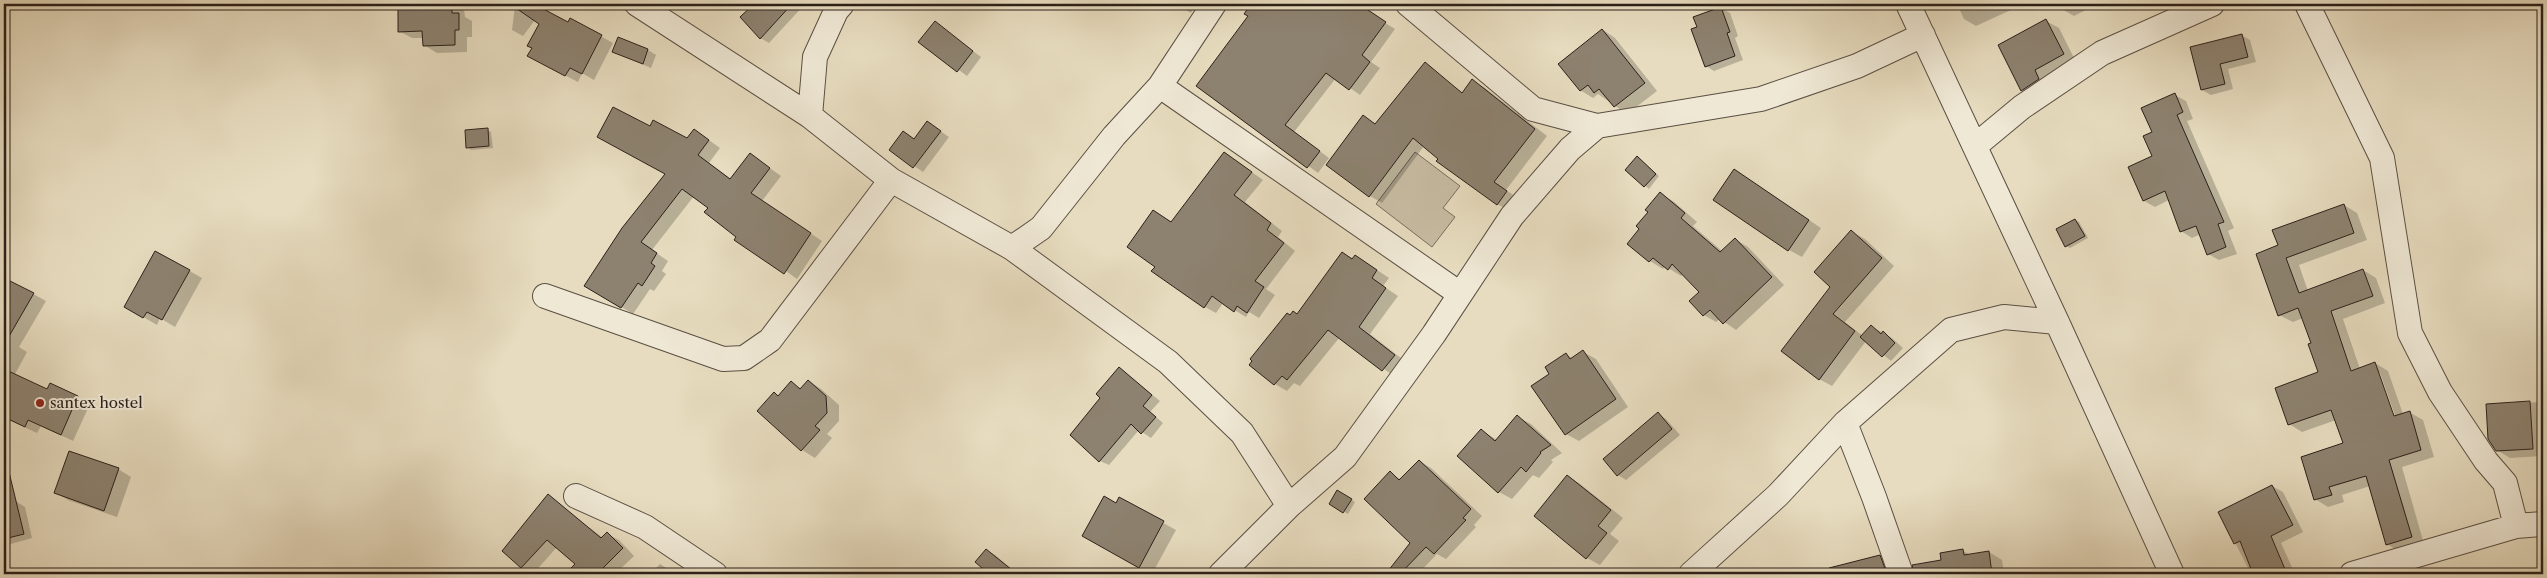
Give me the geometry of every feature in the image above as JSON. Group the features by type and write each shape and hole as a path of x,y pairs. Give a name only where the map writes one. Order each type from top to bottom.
{"street":[{"path":"638,4 810,116 891,180 1012,248 1168,362 1242,433 1289,506"},
{"path":"1012,248 1041,228 1114,136 1160,86 1214,4"},
{"path":"1408,4 1533,109 1597,126 1761,99 1857,66 1923,35"},
{"path":"1908,4 2057,322 2172,574"},
{"path":"1975,146 2022,107 2102,53 2212,4"},
{"path":"2307,4 2382,158 2410,333 2440,392 2486,461 2505,482 2516,526"},
{"path":"810,116 815,57 836,6"},
{"path":"1160,86 1460,294"},
{"path":"1221,574 1289,506 1345,457 1434,334 1512,216 1570,149 1597,126"},
{"path":"545,296 723,360 744,358 770,340 891,180"},
{"path":"1691,574 1778,495 1845,423 1951,330 2004,317 2057,322"},
{"path":"1845,423 1901,574"},
{"path":"576,496 645,528 715,574"},
{"path":"2352,574 2516,526 2543,524"}],"shaded area":[{"path":"1415,152 1460,186 1443,208 1455,217 1432,247 1376,204"}],"building":[{"path":"398,4 452,4 452,13 459,13 459,30 455,30 455,45 423,46 422,31 398,32"},
{"path":"510,4 534,4 568,22 570,18 602,35 582,74 570,68 565,76 527,56 532,48 527,46 539,24"},
{"path":"754,4 792,4 760,39 740,17"},
{"path":"1251,4 1359,4 1386,22 1362,55 1370,62 1349,90 1326,73 1285,125 1320,151 1307,168 1196,86 1248,16 1244,14"},
{"path":"1721,7 1730,32 1727,33 1735,56 1705,67 1691,29 1697,27 1693,17"},
{"path":"2046,19 2064,54 2035,70 2039,79 2021,91 1998,45"},
{"path":"935,21 973,51 957,72 918,42"},
{"path":"1602,29 1645,83 1614,107 1599,89 1594,93 1588,85 1580,91 1558,64"},
{"path":"2242,34 2248,57 2220,64 2225,84 2201,90 2190,47"},
{"path":"618,37 648,49 643,64 612,52"},
{"path":"1425,62 1462,93 1472,79 1535,129 1494,182 1507,191 1497,205 1436,161 1438,159 1413,138 1369,197 1326,165 1363,115 1375,124"},
{"path":"2175,93 2183,112 2177,115 2224,222 2218,224 2226,247 2207,255 2196,226 2180,232 2165,191 2143,201 2128,167 2152,156 2143,136 2152,132 2141,108"},
{"path":"613,107 650,126 653,120 687,138 694,129 709,140 698,155 730,179 750,153 770,168 751,193 811,233 784,274 734,240 736,237 704,212 708,208 682,189 641,242 657,253 651,263 655,266 642,286 638,283 621,308 584,286 622,228 665,174 597,137"},
{"path":"927,121 941,131 913,168 889,150 903,131 914,139"},
{"path":"488,128 489,146 466,148 465,130"},
{"path":"1224,152 1252,172 1234,195 1271,223 1267,230 1284,243 1255,281 1264,287 1247,313 1237,306 1234,312 1212,296 1204,308 1151,271 1155,267 1127,247 1153,210 1171,222"},
{"path":"1637,156 1656,174 1644,187 1625,170"},
{"path":"1734,169 1809,220 1788,251 1713,200"},
{"path":"1660,192 1685,213 1681,218 1720,252 1735,238 1772,277 1723,324 1710,310 1703,316 1689,301 1699,292 1672,264 1668,270 1653,258 1649,262 1627,244 1639,229 1636,226 1648,212 1645,210"},
{"path":"2344,204 2354,233 2286,258 2299,293 2363,269 2373,296 2331,311 2351,371 2375,362 2394,416 2410,411 2421,450 2389,460 2412,537 2386,545 2366,476 2329,487 2332,495 2314,500 2301,457 2343,443 2331,410 2288,425 2275,388 2318,372 2308,344 2311,343 2298,308 2278,316 2256,254 2278,245 2272,230"},
{"path":"2075,219 2085,236 2065,247 2056,229"},
{"path":"1851,230 1882,258 1833,314 1855,331 1819,380 1781,351 1830,287 1814,272"},
{"path":"155,251 190,270 162,320 147,312 143,318 124,307"},
{"path":"1342,252 1352,259 1355,255 1377,270 1372,278 1386,288 1359,327 1395,355 1382,371 1328,330 1287,380 1282,376 1274,385 1249,365 1252,361 1250,359 1287,313 1290,315 1293,311 1297,314"},
{"path":"4,278 34,293 4,345"},
{"path":"1871,325 1881,334 1883,331 1895,343 1882,357 1860,337"},
{"path":"1583,350 1616,399 1565,435 1531,386 1549,374 1545,367 1566,353 1570,359"},
{"path":"1119,367 1152,395 1143,406 1156,417 1141,434 1131,424 1099,462 1070,435 1100,398 1096,394"},
{"name":"santex hostel","path":"4,369 47,389 50,383 78,396 61,435 28,420 25,427 4,417"},
{"path":"808,380 826,396 827,413 815,426 820,430 801,451 757,411 774,392 778,396 791,381 800,389"},
{"path":"2530,401 2533,449 2496,451 2488,439 2486,404"},
{"path":"1658,412 1672,429 1617,476 1603,459"},
{"path":"1517,415 1551,445 1540,452 1526,472 1521,467 1498,493 1457,456 1481,429 1495,441"},
{"path":"69,451 119,468 104,511 54,493"},
{"path":"1419,460 1471,509 1463,518 1466,520 1434,554 1426,547 1400,574 1392,574 1388,571 1410,543 1364,499 1390,471 1399,480"},
{"path":"4,472 9,472 24,534 4,539"},
{"path":"1567,475 1611,510 1598,526 1607,533 1586,559 1534,516"},
{"path":"2272,485 2293,525 2271,536 2287,574 2253,574 2240,541 2234,544 2218,512"},
{"path":"1337,490 1352,499 1343,513 1329,504"},
{"path":"548,494 601,538 607,532 623,548 597,574 565,574 575,564 547,540 521,568 502,551"},
{"path":"1104,496 1116,503 1119,497 1164,521 1139,568 1082,536"},
{"path":"986,549 1017,574 989,574 975,562"},
{"path":"1963,549 1964,555 1989,551 1992,574 1914,574 1912,565 1941,560 1940,553"},
{"path":"1880,555 1887,574 1829,574 1829,568"}],"place":[{"name":"santex hostel","path":"40,403"}]}
